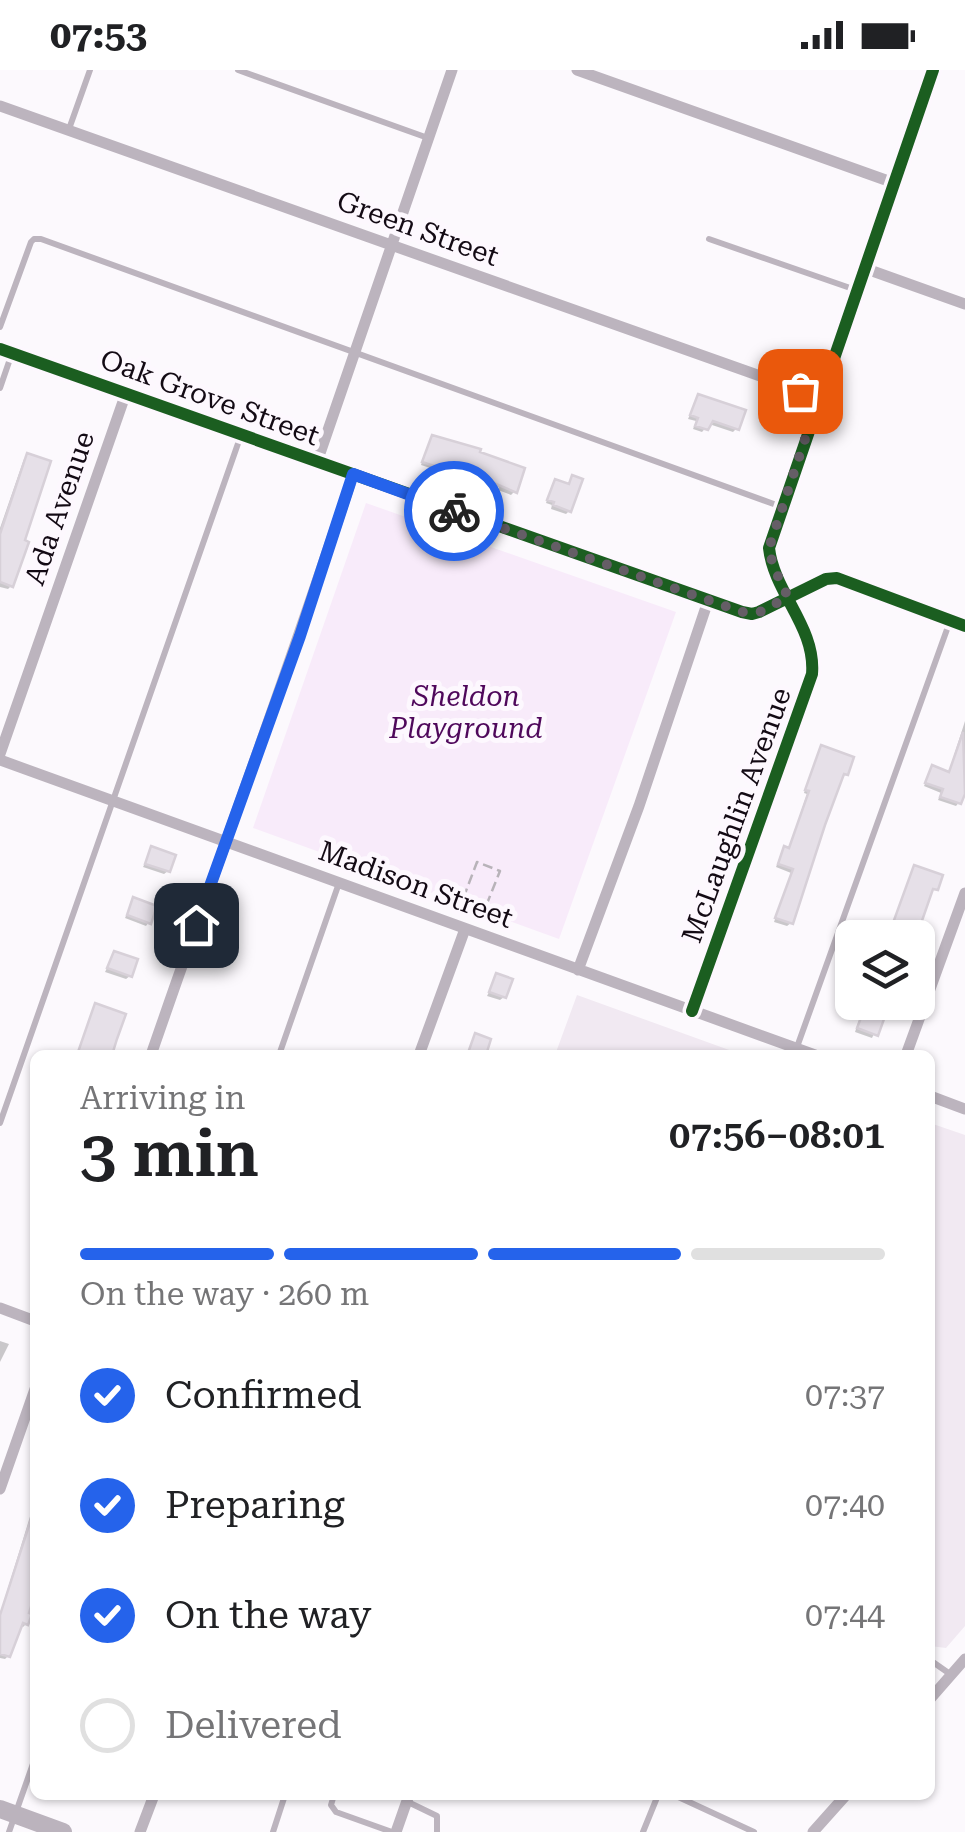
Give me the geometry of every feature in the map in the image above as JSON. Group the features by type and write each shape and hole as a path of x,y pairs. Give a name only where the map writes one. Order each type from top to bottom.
{"main road":[{"path":"8,1819 64,1832"}],"street":[{"path":"317,462 452,70"},
{"path":"576,70 894,183"},
{"name":"McLaughlin Avenue","path":"692,1012 812,674 812,650 773,566 769,548 932,70"},
{"name":"Green Street","path":"0,106 819,397"},
{"path":"864,268 965,304"},
{"name":"Oak Grove Street","path":"6,351 752,614 826,579 837,578 961,622"},
{"name":"Ada Avenue","path":"0,757 126,393"},
{"path":"153,1050 300,636 353,474"},
{"path":"578,970 640,806 708,601"},
{"name":"Madison Street","path":"0,757 801,1050"},
{"path":"908,1050 965,892"},
{"path":"422,1050 459,927"},
{"path":"935,1098 965,1109"},
{"path":"0,1308 30,1319"},
{"path":"0,1490 30,1403"},
{"path":"935,1693 965,1659"},
{"path":"140,1832 152,1800"},
{"path":"394,1832 407,1800"},
{"path":"813,1832 842,1800"}],"lane":[{"path":"69,130 90,70"},
{"path":"238,70 428,138"},
{"path":"0,328 34,238 782,507"},
{"path":"709,239 856,290"},
{"path":"0,388 6,351"},
{"path":"0,1123 241,433"},
{"path":"796,1048 961,622"},
{"path":"281,1050 339,883"},
{"path":"935,1664 951,1675"},
{"path":"8,1819 30,1769"},
{"path":"273,1832 283,1800"},
{"path":"332,1800 336,1812 394,1832"},
{"path":"411,1800 437,1816 437,1832"},
{"path":"643,1832 656,1800"},
{"path":"685,1800 754,1832"}],"path":[{"path":"459,927 477,862 500,871 480,922"}],"shaded area":[{"path":"577,995 729,1050 557,1050"},
{"path":"935,1125 965,1135 965,1626 946,1648 935,1647"}],"green space":[{"name":"Sheldon Playground","path":"366,503 676,612 559,939 253,828"}],"building":[{"path":"698,394 746,410 739,430 713,421 708,430 695,426 698,418 690,415"},
{"path":"432,435 481,449 480,452 525,468 517,493 473,474 471,478 422,462"},
{"path":"27,453 51,461 13,587 0,582 0,534"},
{"path":"572,475 583,479 571,512 547,500 555,479 569,484"},
{"path":"963,732 965,794 961,804 940,797 943,789 925,783 932,765 949,772"},
{"path":"821,745 854,757 825,825 793,924 775,918 793,869 778,864 784,846 789,848"},
{"path":"151,846 176,855 170,872 145,864"},
{"path":"914,865 943,875 938,890 933,889 922,920 894,920"},
{"path":"133,897 157,906 151,924 127,915"},
{"path":"114,951 138,959 132,977 107,968"},
{"path":"496,973 513,979 506,998 489,992"},
{"path":"95,1003 126,1014 114,1050 79,1050"},
{"path":"860,1020 884,1020 878,1036 857,1028"},
{"path":"475,1033 491,1039 488,1050 469,1050"},
{"path":"30,1522 30,1620 28,1625 23,1623 10,1657 0,1654 0,1615"}],"cycle path":[{"path":"692,1011 812,674 808,641 778,580 769,548 933,70"},
{"path":"0,349 742,612 759,612 826,579 837,578 965,626"}],"way so far":[{"path":"454,511 742,612 760,612 788,597 769,548 819,397 800,391"}],"route":[{"path":"196,925 300,636 353,474 454,511"}]}
